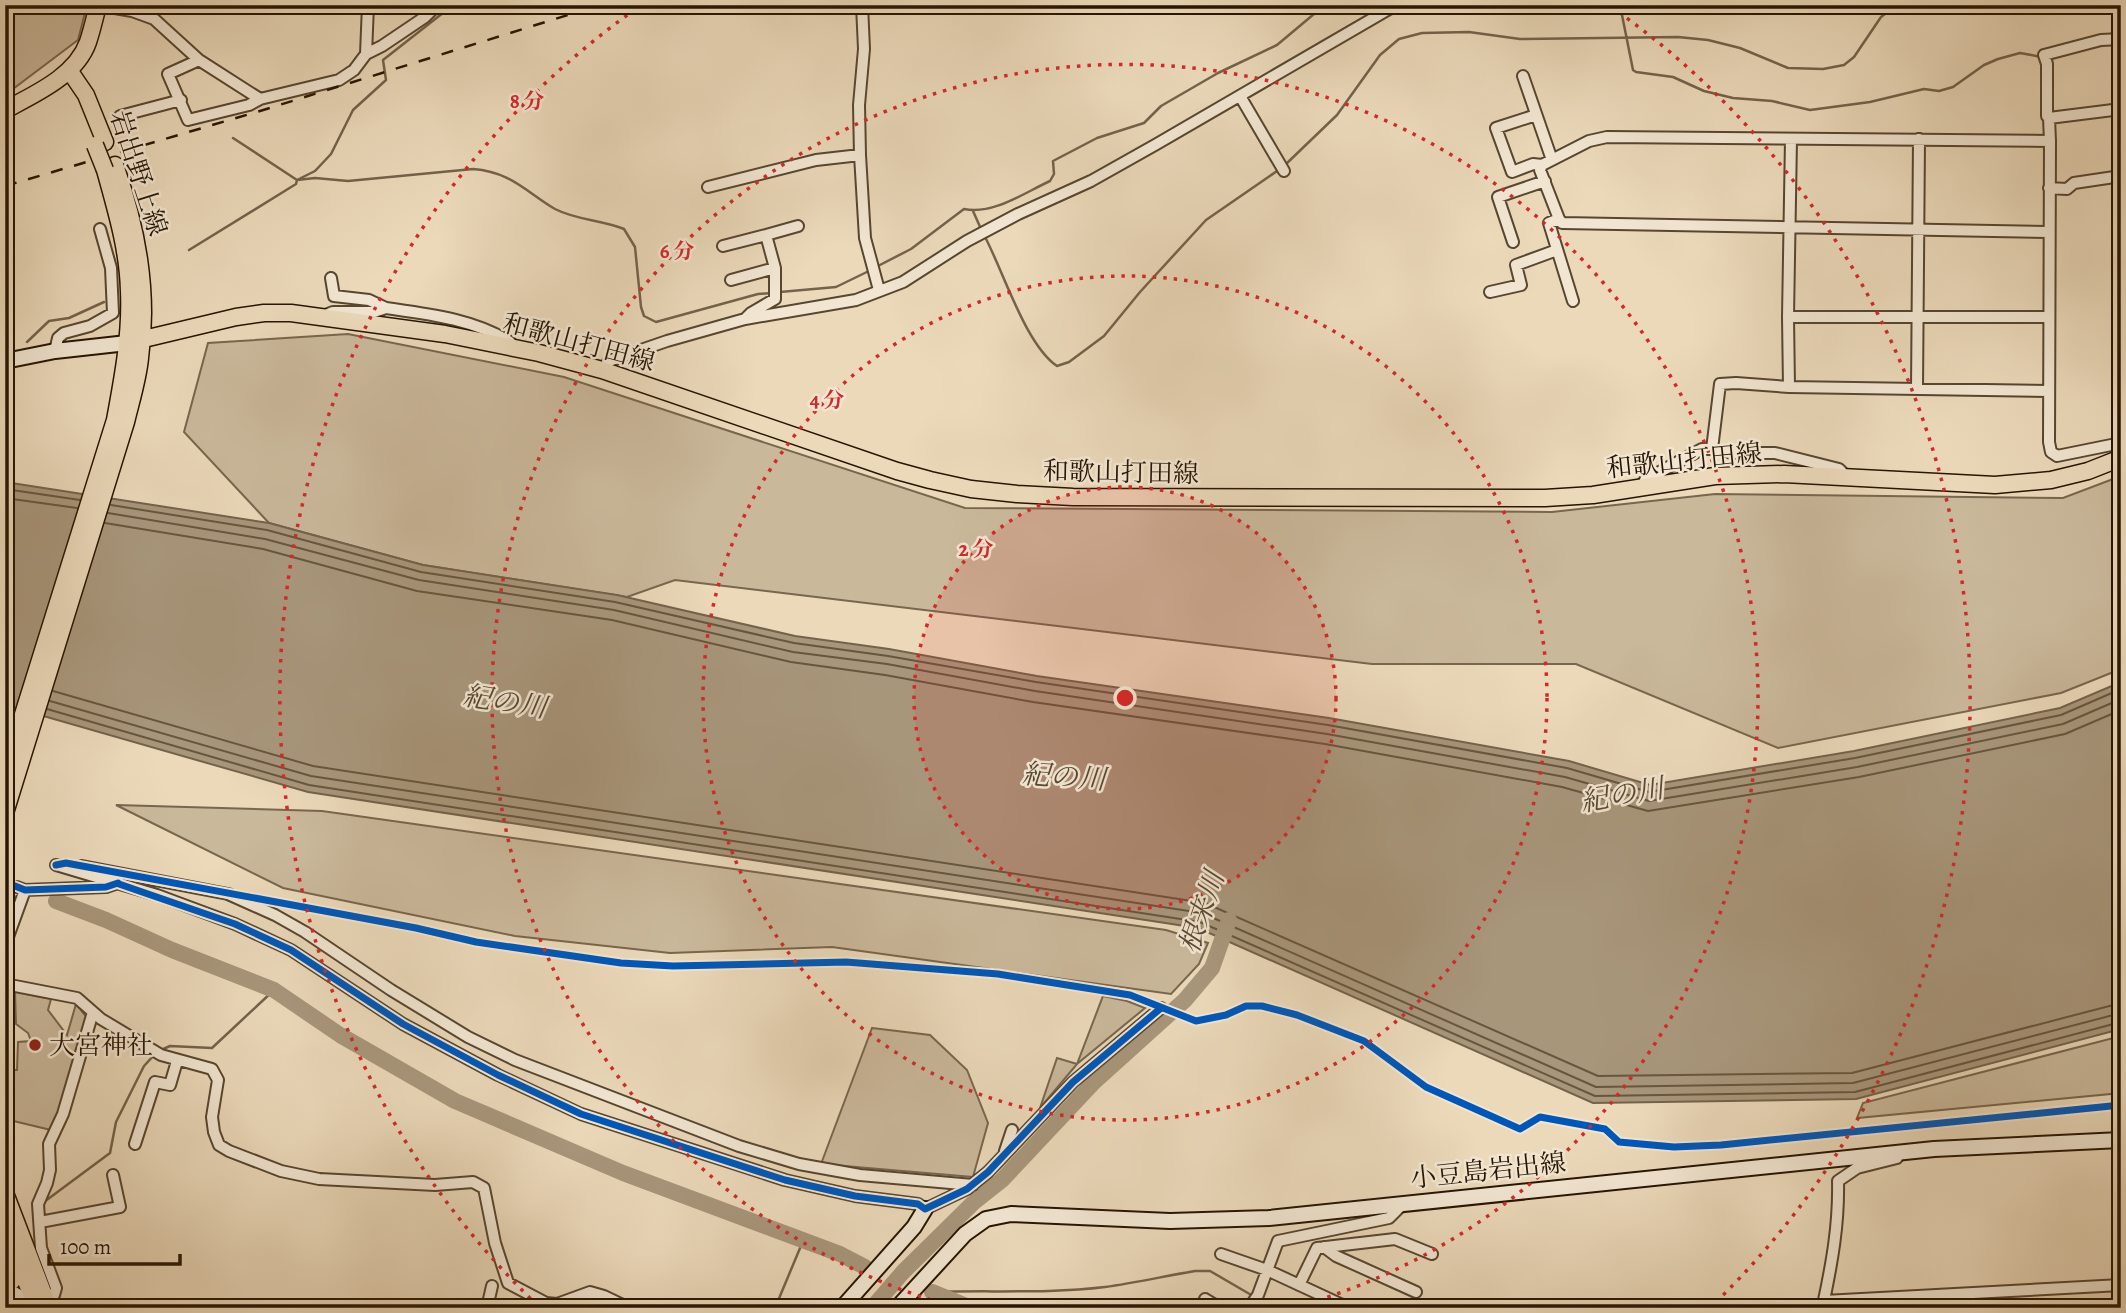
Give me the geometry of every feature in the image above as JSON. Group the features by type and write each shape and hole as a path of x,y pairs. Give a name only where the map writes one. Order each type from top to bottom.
{"main road":[{"path":"5,110 36,94 78,61 88,44 98,5"},
{"name":"岩出野上線","path":"69,70 78,101 110,167 126,257 134,341"},
{"name":"和歌山打田線","path":"134,341 264,313 290,313 445,334 602,370 897,471 971,489 1017,494 1073,497 1545,498 1593,495 1715,476 1784,474 1994,485 2050,481 2088,471 2121,458"},
{"path":"5,361 55,351 134,341 126,422 5,813"},
{"path":"5,772 133,361"},
{"name":"小豆島岩出線","path":"897,1308 965,1234 986,1219 1011,1214 1170,1221 1269,1218 1934,1149 2121,1140"},
{"path":"5,1193 41,1306"},
{"path":"842,1308 907,1235 925,1209"},
{"path":"5,1230 41,1306"},
{"path":"5,1283 16,1276 19,1264"},
{"path":"5,1289 41,1306"}],"street":[{"path":"98,5 132,11 154,19 198,60 260,99"},
{"path":"366,54 368,5"},
{"path":"198,60 168,74 188,120 339,80 354,70 366,54 425,17 437,5"},
{"path":"862,5 864,49 859,105 860,155 865,238 878,286"},
{"path":"602,370 609,361 667,341 746,319 856,300 878,286 903,282 967,241 1091,181 1396,5"},
{"path":"2121,39 2101,40 2043,55 2047,64 2050,141 2048,317 2051,452 2057,456 2121,443"},
{"path":"1523,76 1536,115 1547,163"},
{"path":"1240,96 1284,171"},
{"path":"120,116 181,100"},
{"path":"2049,118 2121,109"},
{"path":"1536,115 1496,128 1512,172 1532,164 1547,163"},
{"path":"2048,232 1562,223 1540,170 1547,163 1588,141 1607,137 2050,141"},
{"path":"1789,387 1791,139"},
{"path":"1917,389 1919,139"},
{"path":"708,187 816,160 860,155"},
{"path":"2049,188 2067,189 2074,183 2121,176"},
{"path":"1513,242 1498,197 1545,181"},
{"path":"1559,219 1549,223 1573,301"},
{"path":"723,246 798,226"},
{"path":"55,351 58,338 64,333 90,326 113,313 111,268 100,229"},
{"path":"746,319 751,313 775,299 775,268 766,234"},
{"path":"1490,292 1521,285 1516,265 1558,250"},
{"path":"731,280 775,268"},
{"path":"331,278 334,296 369,300 386,308 455,319 500,336 510,342 510,347"},
{"path":"323,317 333,312 374,312 386,308"},
{"path":"1788,317 2048,317"},
{"path":"1712,449 1720,384 2049,391"},
{"path":"1643,486 1645,480 1702,449 1732,453 1775,453 1839,470 1842,477"},
{"path":"973,1185 860,1175 799,1164 739,1146 515,1059 468,1037 304,932 275,915 228,894 66,863 56,865 157,895 235,924 291,950 403,1024 498,1075 581,1114 785,1181 855,1196 918,1204 925,1209 973,1185 1073,1082 1161,1008"},
{"path":"5,945 21,888 106,887 118,883"},
{"path":"5,984 77,998 126,1035 158,1052 177,1061 212,1069 218,1080 212,1117 214,1132 219,1145 229,1151 281,1171 319,1179 435,1185 473,1182 484,1188 495,1243 508,1283 546,1303 557,1304 590,1293 604,1296 629,1308"},
{"path":"41,1306 54,1296 56,1288 41,1248 38,1204 50,1170 49,1144 63,1114 93,1012"},
{"path":"135,1144 155,1082 170,1085 177,1061"},
{"path":"1004,1154 1012,1129"},
{"path":"1934,1149 1857,1168 1838,1181 1839,1213 1824,1304 2121,1285"},
{"path":"40,1222 120,1207 113,1175"},
{"path":"1254,1301 1278,1241 1389,1218 1403,1204"},
{"path":"1299,1285 1317,1248 1395,1239 1432,1254"},
{"path":"1324,1247 1416,1292"},
{"path":"1221,1254 1267,1270 1349,1308"},
{"path":"487,1308 492,1286"},
{"path":"1202,1308 1205,1299 1220,1308"}],"shaded area":[{"path":"5,5 87,5 78,40 5,95"},
{"path":"348,334 564,377 965,508 1552,512 1715,494 2063,498 2121,476 2121,669 2061,693 1778,748 1576,664 1372,664 675,580 627,597 423,565 269,523 184,432 208,343"},
{"path":"116,805 322,811 1166,930 1208,943 1199,964 1171,994 832,947 670,953 515,936 283,888"},
{"path":"15,992 51,999 48,1010 67,1035 76,1004 92,1024 51,1130 5,1119 5,1070 17,1070 18,1042 31,1041 28,1033 16,1024"},
{"path":"1103,996 1145,1008 1077,1064"},
{"path":"872,1028 930,1035 967,1070 988,1123 973,1177 821,1164"},
{"path":"2121,1036 2121,1093 1857,1118 1863,1103"},
{"path":"1057,1058 1077,1064 1040,1108"}],"water":[{"name":"紀の川","path":"5,482 269,523 423,565 617,595 795,636 889,649 1037,676 1329,718 1569,761 1650,785 1854,751 2060,708 2121,682 2121,1029 1856,1099 1593,1103 1198,928 308,792 5,705"}],"waterway":[{"path":"189,250 315,171 331,154 353,110 386,80 383,60 453,5"},
{"path":"876,267 911,249 964,209 997,206 1050,181 1054,174 1053,161 1097,138 1144,123 1161,106 1218,73 1277,45 1314,14 1341,5"},
{"path":"1620,5 1633,70 1636,72 1673,77 1704,91 1733,98 1772,101 1810,110 1870,102 1924,89 1939,91 1953,87 1984,65 1998,59 2020,53 2042,57"},
{"path":"1285,165 1337,115 1380,55 1399,39 1422,33 1469,32 1520,39 1678,37 1708,40 1740,48 1788,68 1823,69 1844,65 1854,57 1881,17 1897,5"},
{"path":"233,138 297,180 315,178 348,181 473,169 508,178 563,213 624,229 635,247 644,316 656,322 758,294 773,293"},
{"path":"984,235 1025,324 1045,355 1057,366 1069,362 1104,336 1206,220 1280,169"},
{"path":"973,211 981,229"},
{"path":"780,292 836,287 871,270"},
{"path":"27,342 49,321 69,318 104,302"},
{"path":"56,901 274,990 340,1035 455,1101 623,1173 840,1254 865,1267"},
{"name":"根来川","path":"872,1308 903,1272 973,1203 1002,1180 1094,1082 1185,1000 1212,968 1229,920"},
{"path":"161,1050 170,1046 212,1048 274,990"},
{"path":"44,1202 110,1153 116,1122 144,1066 155,1054"},
{"path":"775,1308 803,1241"},
{"path":"932,1292 1083,1289 1195,1271 1210,1271 1253,1296"},
{"path":"932,1292 971,1308"},
{"path":"1259,1299 1274,1308"}],"tunnel":[{"path":"5,882 17,887"}],"railway":[{"path":"5,186 260,111 600,5"}],"cycle path":[{"path":"56,865 66,863 416,928 476,942 621,963 673,966 846,962 998,974 1130,995 1196,1021 1226,1015 1246,1006 1262,1006 1297,1015 1364,1041 1426,1087 1520,1129 1540,1117 1605,1129 1619,1142 1674,1147 1721,1145 2121,1105"},
{"path":"5,882 25,890 106,887 118,883"},
{"path":"119,884 235,924 291,950 403,1024 498,1075 581,1114 785,1180 855,1196 918,1204 925,1209 967,1189 988,1172 1073,1082 1161,1008"}],"place":[{"name":"大宮神社","path":"35,1045"}]}
